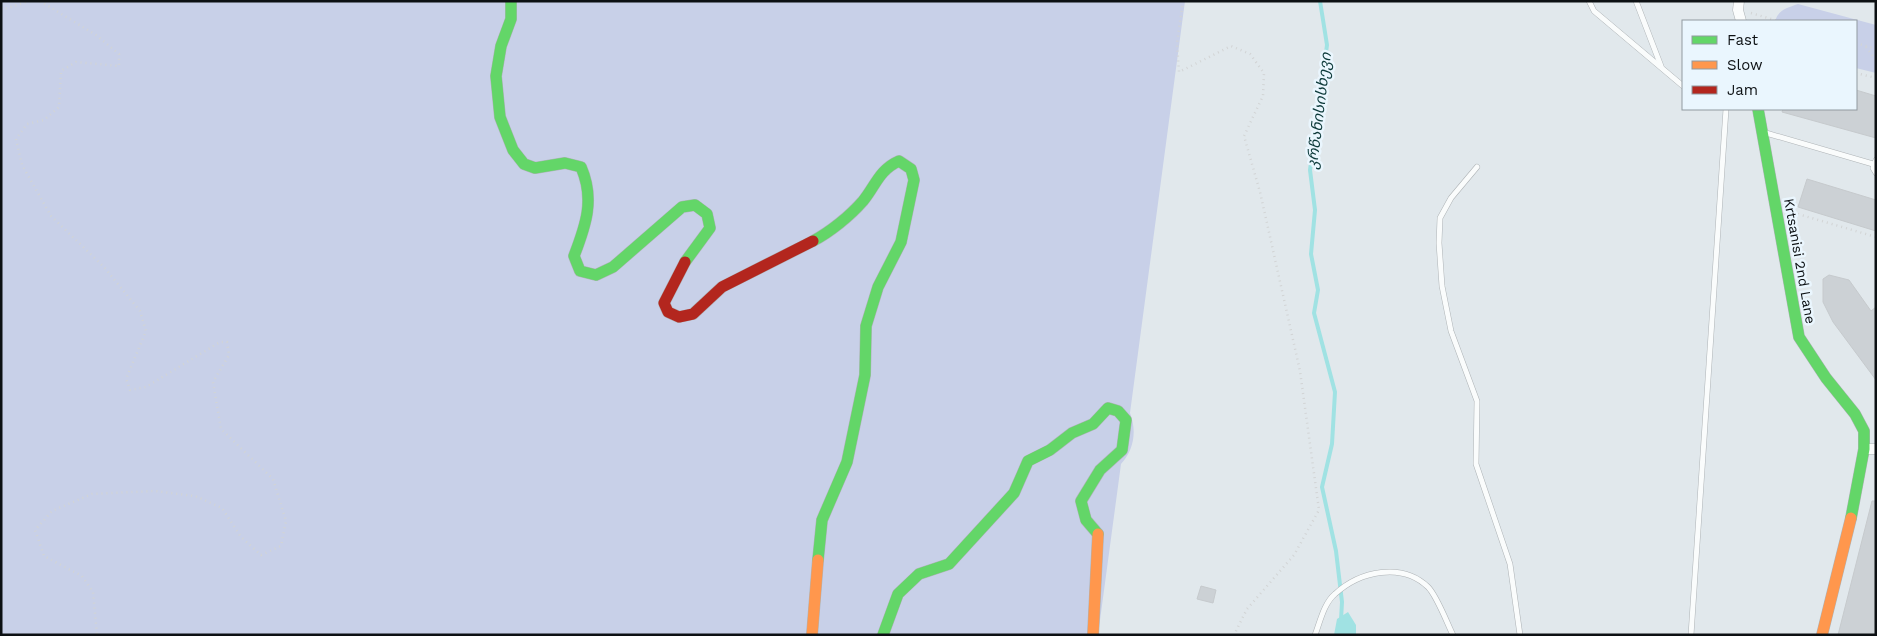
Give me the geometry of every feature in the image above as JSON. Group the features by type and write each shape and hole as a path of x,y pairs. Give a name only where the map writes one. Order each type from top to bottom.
{"street":[{"path":"511,1 511,19 501,46 496,76 500,117 513,150 524,164 535,168 565,163 581,167 589,182 589,217 574,256 580,271 596,275 613,267 682,207 695,205 707,214 710,228 681,267 664,303 668,312 674,315 679,317 693,314 722,288 824,234 862,202 886,167 899,161 911,169 914,180 901,242 878,287 866,326 865,375 847,462 822,520 812,635"},
{"path":"1739,6 1740,20"},
{"name":"Krtsanisi 2nd Lane","path":"1758,110 1798,337 1826,378 1855,414 1864,431 1870,449 1822,635"},
{"path":"883,635 898,594 919,574 949,564 1014,493 1028,461 1050,450 1072,432 1093,424 1108,408 1118,411 1126,420 1122,450 1100,470 1081,501 1086,520 1098,533 1093,635"}],"lane":[{"path":"1589,1 1594,11 1682,85"},
{"path":"1636,1 1662,67"},
{"path":"1691,635 1726,110"},
{"path":"1762,132 1875,162 1876,173"},
{"path":"1477,166 1451,198 1440,218 1439,243 1442,286 1451,331 1477,401 1476,464 1510,564 1520,635"},
{"path":"1315,635 1324,611 1334,594 1366,574 1402,571 1429,587 1453,635"}],"path":[{"path":"1,10 30,1"},
{"path":"40,1 96,34 119,54 119,66 76,62 61,71 59,107 44,120 27,124 16,138 22,165 51,216 104,267 140,311 146,332 126,379 130,390 146,387 220,342 226,342 229,355 213,382 221,429 273,479 286,521 281,546 261,555 241,537 222,508 195,496 155,492 92,494 52,510 35,530 44,556 82,576 93,592 96,635"},
{"path":"1183,1 1177,43 1179,72 1231,46 1250,54 1264,73 1263,96 1244,136 1260,192 1300,371 1319,510 1294,555 1248,608 1234,635"},
{"path":"1739,6 1766,19"},
{"path":"1857,43 1876,49"},
{"path":"1865,46 1876,60"},
{"path":"1857,73 1876,78"},
{"path":"1798,214 1876,237"}],"shaded area":[{"path":"1,1 1185,1 1130,413 1134,433 1129,453 1121,464 1098,635 1,635"},
{"path":"1798,4 1876,25 1876,73 1857,68 1857,20 1776,20 1781,11"}],"water":[{"path":"1348,612 1356,625 1356,635 1334,635 1337,619"}],"building":[{"path":"1857,90 1876,96 1876,138 1782,112 1783,110 1857,110"},
{"path":"1807,179 1876,200 1876,231 1798,207"},
{"path":"1829,275 1849,280 1871,311 1876,307 1876,380 1833,322 1823,302 1823,279"},
{"path":"1872,501 1876,501 1876,635 1838,635"},
{"path":"1201,586 1216,590 1213,603 1197,599"}],"waterway":[{"name":"კრწანისისხევი","path":"1320,1 1327,45 1310,170 1315,210 1311,254 1318,290 1314,313 1335,392 1332,444 1322,487 1336,551 1342,602 1341,620"}],"traffic: fast":[{"path":"511,1 511,19 501,46 496,76 500,117 513,150 524,164 535,168 565,163 581,167 588,190 588,201 585,223 574,256 580,271 596,275 613,267 682,207 695,205 707,214 710,228 685,262"},
{"path":"1758,110 1799,337 1826,378 1855,414 1864,431 1864,449 1851,518"},
{"path":"813,241 833,228 852,212 863,201 882,173 892,165 899,161 911,169 914,180 901,242 878,287 866,326 865,375 847,462 822,520 818,560"},
{"path":"883,635 898,594 919,574 949,564 1014,493 1028,461 1050,450 1072,433 1093,424 1108,408 1118,411 1126,420 1122,450 1100,470 1081,501 1086,520 1098,534"}],"traffic: slow":[{"path":"1822,635 1851,518"},
{"path":"1093,635 1098,534"},
{"path":"812,635 818,560"}],"traffic: jam":[{"path":"685,262 664,303 668,312 679,317 693,314 722,287 813,241"}]}
